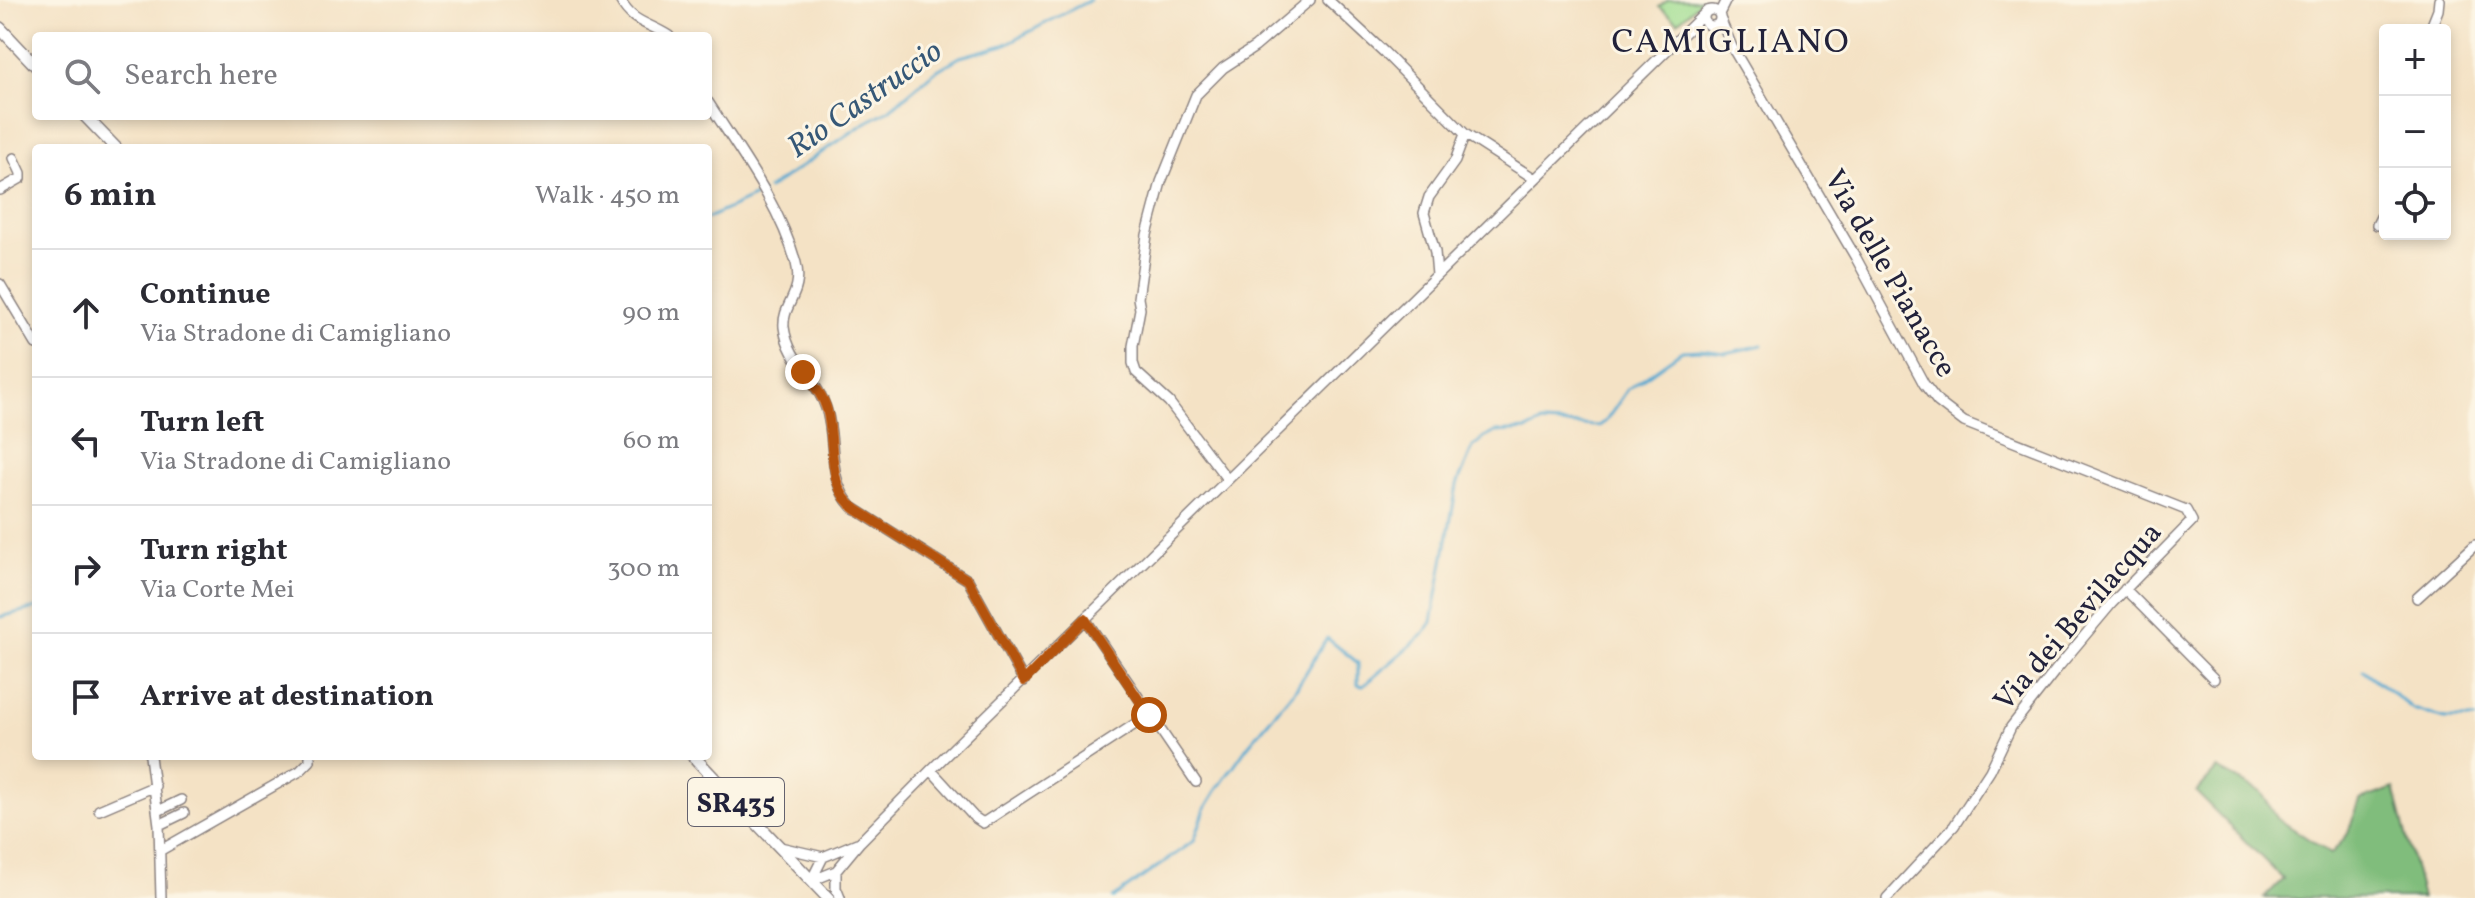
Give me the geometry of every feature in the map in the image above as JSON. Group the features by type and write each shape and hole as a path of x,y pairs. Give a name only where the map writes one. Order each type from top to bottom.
{"main road":[{"path":"0,28 32,62"},
{"path":"89,120 112,144"},
{"name":"SR435","path":"697,760 828,898"}],"street":[{"path":"620,0 635,20 662,32"},
{"path":"1227,479 1169,402 1136,372 1133,346 1140,309 1138,298 1145,243 1161,182 1196,95 1223,68 1255,47 1310,0"},
{"path":"1328,0 1465,134 1535,179"},
{"path":"1712,14 1719,0"},
{"path":"811,881 836,871 931,770 1227,479 1683,34 1726,0"},
{"path":"2432,24 2439,0"},
{"name":"Via delle Pianacce","path":"1712,14 1856,258 1917,371 1938,402 1964,422 2186,510 2192,521"},
{"path":"712,108 761,186 790,246 799,279 784,328 790,348 828,410 835,473 841,492 852,507 968,580 1024,681"},
{"path":"1437,275 1435,252 1424,213 1429,197 1455,161 1465,134"},
{"path":"0,190 21,178 14,158"},
{"path":"2377,225 2379,221"},
{"path":"0,284 32,337"},
{"name":"Via dei Bevilacqua","path":"1887,898 1954,826 1990,771 2011,727 2055,671 2125,589 2192,521"},
{"path":"2417,598 2475,545"},
{"path":"2125,589 2214,679"},
{"path":"1085,619 1196,782"},
{"path":"931,770 983,823 1149,715"},
{"path":"151,760 161,850 161,898"},
{"path":"161,850 300,771 310,760"},
{"path":"99,810 155,786"},
{"path":"158,811 181,800"},
{"path":"159,825 184,813"},
{"path":"779,847 823,857 860,842"},
{"path":"811,881 823,857"},
{"path":"836,871 836,888 840,898"}],"green space":[{"path":"1668,0 1702,0 1678,22 1659,7"},
{"path":"2217,769 2261,792 2277,818 2331,854 2347,835 2360,800 2394,788 2422,898 2264,898 2283,879 2196,792"}],"waterway":[{"name":"Rio Castruccio","path":"768,189 889,110 934,72 960,57 1004,45 1090,0"},
{"name":"Rio Castruccio","path":"712,216 762,193"},
{"path":"1113,898 1194,841 1205,809 1216,791 1247,747 1297,687 1327,638 1358,663 1358,685 1363,686 1423,635 1432,622 1457,485 1473,447 1496,432 1527,430 1541,423 1599,426 1606,421 1628,389 1682,351 1726,353 1762,345"},
{"name":"Rio Castruccio","path":"0,617 32,609"},
{"path":"2363,670 2413,709 2445,719 2475,719"}],"district":[{"name":"CAMIGLIANO","path":"1731,40"}],"route":[{"path":"803,372 821,394 828,410 835,473 846,500 852,507 968,580 1024,681 1085,619 1149,715"}]}
